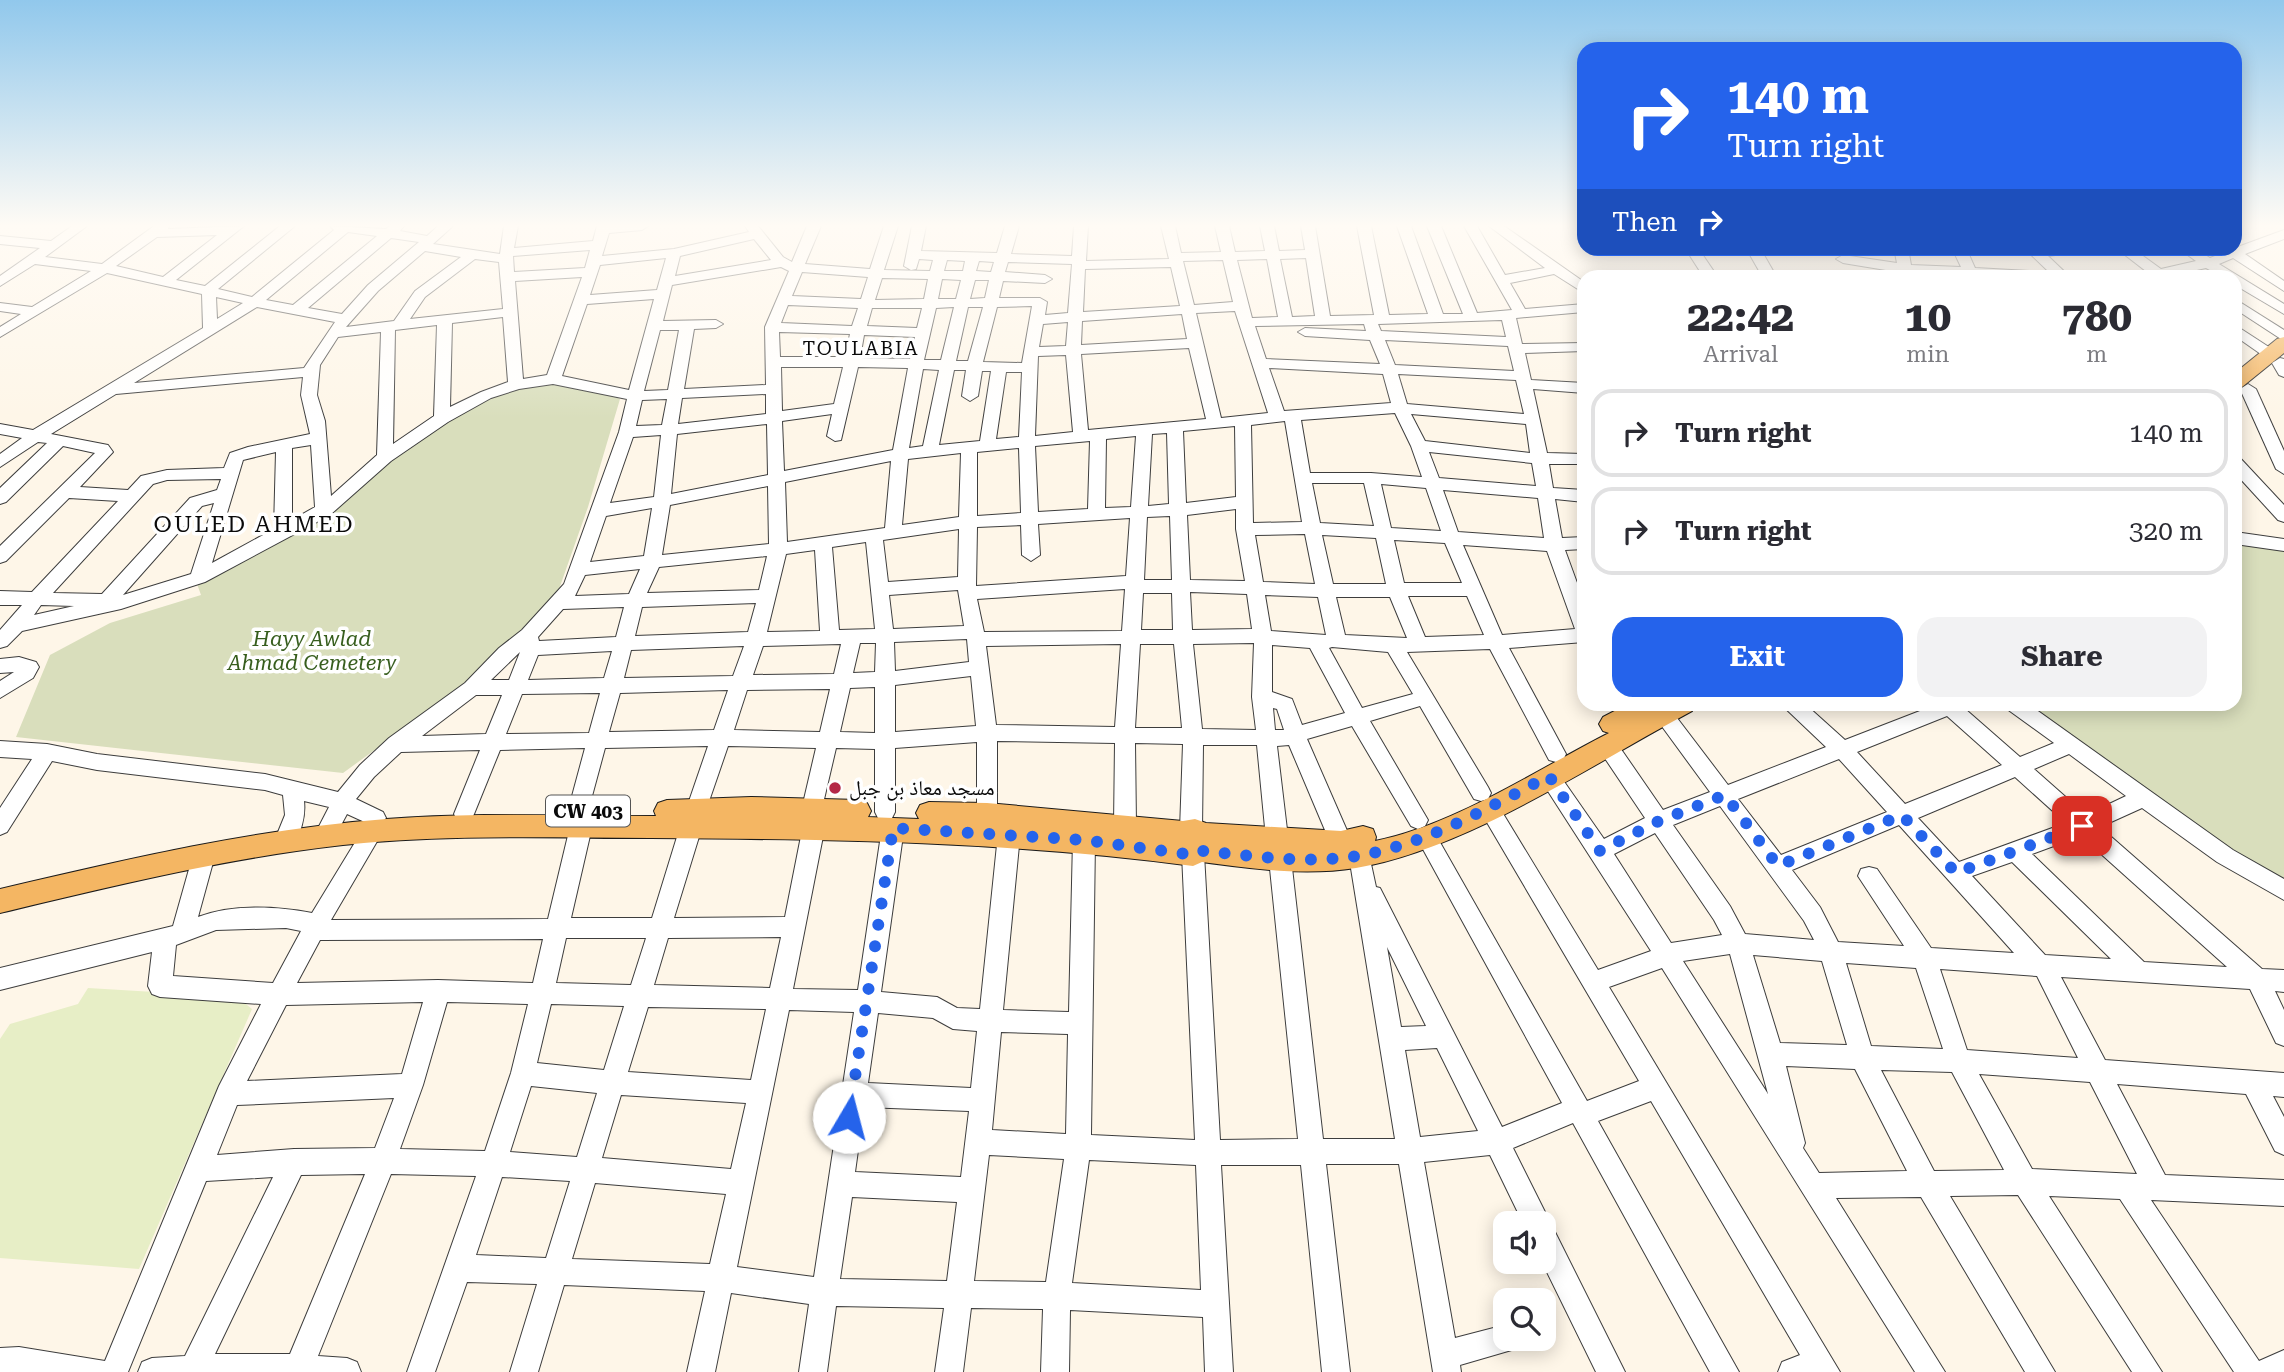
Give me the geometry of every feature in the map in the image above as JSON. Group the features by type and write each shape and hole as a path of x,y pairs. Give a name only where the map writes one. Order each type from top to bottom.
{"main road":[{"path":"2242,382 2281,352"},
{"name":"CW 403","path":"0,901 288,836 333,820 374,825 580,819 813,817 889,820 1009,835 1084,840 1193,842 1279,848 1327,859 1354,859 1485,801 1647,711"},
{"name":"CW 403","path":"1553,765 1607,745 1649,711"},
{"name":"CW 403","path":"374,825 464,814 580,819"},
{"name":"CW 403","path":"889,820 986,814 1125,825 1193,842"},
{"name":"CW 403","path":"0,892 100,867 288,836"}],"street":[{"path":"0,333 67,290"},
{"path":"209,290 255,302 345,319"},
{"path":"209,290 210,330"},
{"path":"0,462 34,437 255,302 269,290"},
{"path":"296,310 320,290"},
{"path":"324,511 317,421 309,395 312,365 333,333 371,290"},
{"path":"385,457 393,325 424,290"},
{"path":"508,290 516,385"},
{"path":"553,379 584,290"},
{"path":"581,300 651,290"},
{"path":"464,814 516,688 530,641 556,603 572,587 580,569 627,432 664,290"},
{"path":"524,1372 693,819 756,638 778,549 772,327 783,290"},
{"path":"835,436 850,362 872,290"},
{"path":"894,531 900,454 933,290"},
{"path":"930,452 940,395 966,290"},
{"path":"970,396 973,366 995,290"},
{"path":"1031,555 1026,440 1030,360 1035,320 1043,290"},
{"path":"1077,290 1073,349 1090,435 1096,513"},
{"path":"1184,290 1215,424"},
{"path":"1237,290 1261,363 1285,417 1303,478 1337,642"},
{"path":"1280,290 1286,321"},
{"path":"1318,290 1323,319"},
{"path":"1372,290 1376,335 1400,408 1419,446 1451,536 1496,642 1553,765 1600,851 1664,954 1815,1186 1931,1372"},
{"path":"1427,290 1437,318"},
{"path":"1460,290 1472,318"},
{"path":"1505,290 1514,315 1514,346 1533,419 1555,545 1577,600"},
{"path":"2252,290 2284,310"},
{"path":"2242,297 2261,290"},
{"path":"781,300 867,304 1040,302"},
{"path":"1035,320 1241,306"},
{"path":"0,307 32,311"},
{"path":"2242,308 2281,352"},
{"path":"1249,326 1323,319 1472,318 1577,309"},
{"path":"333,333 510,312"},
{"path":"442,418 445,318"},
{"path":"654,326 716,324"},
{"path":"421,1372 459,1268 523,1073 559,929 598,743 635,600 653,562 669,431 687,326"},
{"path":"1249,326 1514,346 1577,347"},
{"path":"772,327 924,333"},
{"path":"2242,332 2281,352"},
{"path":"773,362 999,366 1073,349 1194,343"},
{"path":"1261,363 1388,368 1577,387"},
{"path":"986,814 987,733 967,588 967,522 978,446 994,397 999,366"},
{"path":"112,389 311,372"},
{"path":"16,626 198,578 324,511 385,457 442,418 486,395 516,385 553,379 635,396 774,389"},
{"path":"2242,390 2284,469"},
{"path":"940,395 994,397"},
{"path":"627,432 669,431 839,408"},
{"path":"598,511 900,454 1026,440 1243,422 1360,409 1400,408 1533,419"},
{"path":"1243,422 1245,529 1263,638 1262,697 1266,738 1336,1372"},
{"path":"1175,428 1183,637 1194,750 1193,842 1219,1372"},
{"path":"0,429 102,449 105,452 0,557"},
{"path":"1125,825 1125,733 1141,512 1144,430"},
{"path":"198,578 229,473 238,455 318,438"},
{"path":"0,498 59,441"},
{"path":"284,445 284,532"},
{"path":"1419,446 1470,454 1577,460"},
{"path":"2242,471 2284,516"},
{"path":"0,641 143,483 156,476 229,473"},
{"path":"1303,478 1371,478 1577,495"},
{"path":"1371,478 1397,591 1418,643"},
{"path":"66,492 131,496"},
{"path":"114,601 196,502 224,494"},
{"path":"580,569 823,544 894,531 967,522 1178,510 1243,502"},
{"path":"2242,527 2258,541"},
{"path":"1245,529 1312,528 1555,545 1577,543"},
{"path":"813,1372 889,820 885,741 885,637 874,536"},
{"path":"2242,539 2284,545"},
{"path":"823,544 830,638"},
{"path":"878,589 1134,585 1325,591 1474,589"},
{"path":"556,603 766,596"},
{"path":"0,598 114,601"},
{"path":"333,820 367,771 396,744 472,688 506,653 530,641 975,636 1263,638 1394,645 1496,642 1577,636"},
{"path":"701,1372 780,998 826,741 852,638"},
{"path":"1316,642 1725,1372"},
{"path":"1394,645 1823,1366 1792,1372"},
{"path":"0,666 19,664 29,667 26,673 0,691"},
{"path":"472,688 840,681 886,679 978,668"},
{"path":"1262,697 1284,704 1296,737 1354,859 1531,1211"},
{"path":"396,744 598,743 721,738 885,741 987,733 1296,737 1426,697"},
{"path":"1657,711 1725,795 1812,914 1831,952 1862,1057 1927,1184 2041,1372"},
{"path":"1801,711 1843,750 2040,964 2157,1187"},
{"path":"1600,851 1659,821 1938,711"},
{"path":"1959,711 2082,826 2257,979 2284,1035"},
{"path":"2024,711 2225,856 2284,890"},
{"path":"1607,745 1722,913 1738,943 1771,1054 1795,1157"},
{"path":"1778,866 2071,746"},
{"path":"0,749 47,752 97,762 232,776 293,789 333,820 374,825 277,994 228,1094 114,1372"},
{"path":"0,826 9,796 47,752"},
{"path":"288,836 296,803 293,789"},
{"path":"1956,873 2082,826 2143,799"},
{"path":"949,1372 978,1142 1009,835"},
{"path":"1055,1372 1057,1296 1078,1149 1084,840"},
{"path":"2016,852 2138,971"},
{"path":"204,855 174,934 160,986 277,994 543,992 638,997 866,1001 937,1008 953,1018 1080,1023"},
{"path":"1354,859 1390,1039 1445,1364 1493,1344"},
{"path":"1870,876 1924,957 1959,1061 2025,1182 2148,1372"},
{"path":"2263,879 2284,902"},
{"path":"0,979 174,934 216,920 247,917 286,918 315,927 794,927"},
{"path":"1594,982 1659,959 1664,954 1738,943 1831,952 2284,981"},
{"path":"297,1370 383,1161 411,1085 438,991"},
{"path":"1390,1039 1444,1037"},
{"path":"1771,1054 1959,1061 2284,1085"},
{"path":"523,1073 611,1083 759,1092"},
{"path":"2253,1083 2284,1142"},
{"path":"228,1094 411,1085"},
{"path":"978,1142 1078,1149 1208,1153 1408,1151 1497,1142 1656,1087"},
{"path":"852,1094 981,1100"},
{"path":"196,1169 294,1162 383,1161 493,1164 740,1182"},
{"path":"194,1368 294,1162"},
{"path":"1815,1186 2025,1182 2284,1193"},
{"path":"839,1184 897,1189 972,1190"},
{"path":"2127,1187 2250,1372"},
{"path":"1556,1261 1611,1372"},
{"path":"459,1268 722,1278 823,1292 1057,1296 1216,1304"},
{"path":"2269,1372 2284,1364"},
{"path":"11,1365 98,1372"},
{"path":"152,1372 194,1368 347,1372"}],"green space":[{"name":"Hayy Awlad Ahmad Cemetery","path":"546,376 608,392 620,399 588,507 558,592 475,677 343,773 16,737 50,655 110,623 201,595 196,581 334,507 442,416"},
{"path":"2242,543 2284,549 2284,880 2192,827 2033,711 2242,711"},
{"path":"88,988 237,997 252,1009 139,1269 0,1258 0,1039 10,1024 78,1004"}],"place":[{"name":"مسجد معاذ بن جبل","path":"835,788"}],"district":[{"name":"TOULABIA","path":"861,348"},
{"name":"OULED AHMED","path":"254,524"}],"route":[{"path":"849,1117 893,828 1084,840 1193,855 1203,851 1280,859 1327,859 1360,856 1426,836 1461,822 1549,776 1600,851 1659,821 1725,795 1778,866 1902,815 1956,873 2082,826"}]}
